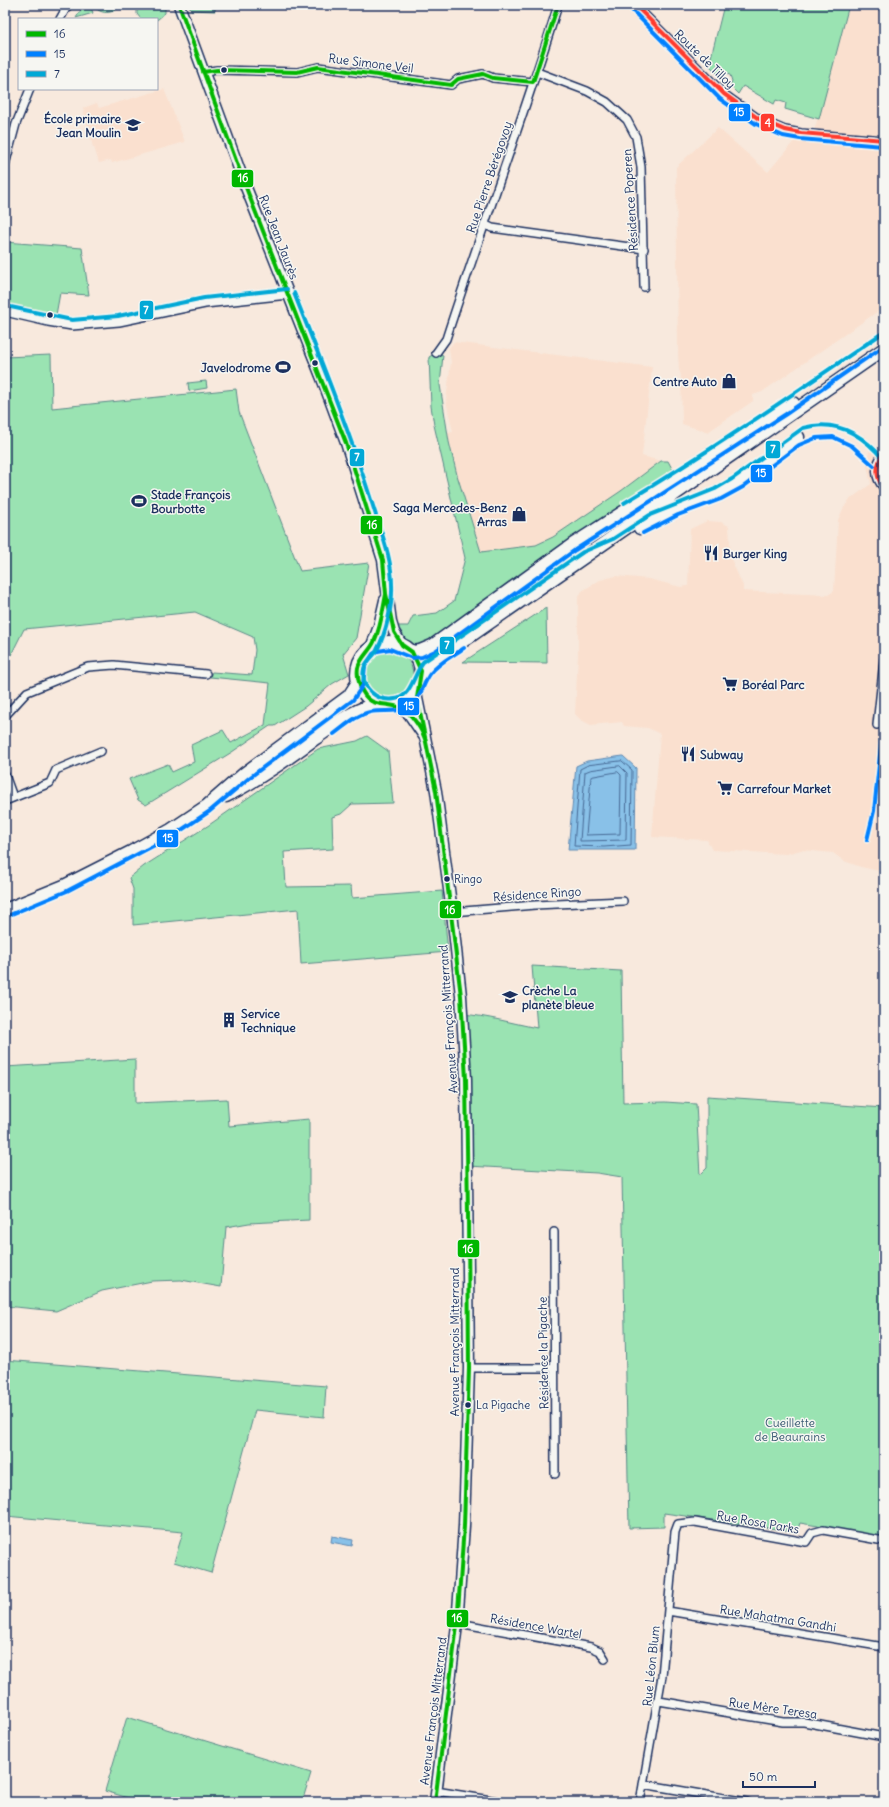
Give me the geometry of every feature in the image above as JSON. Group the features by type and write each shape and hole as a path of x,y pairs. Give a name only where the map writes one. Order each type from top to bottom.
{"main road":[{"name":"Rue Jean Jaurès","path":"179,5 245,185 288,295 324,381 364,497 383,560 386,578 386,594"},
{"path":"371,648 389,643 407,649 420,651 432,646 572,545 784,409 884,339"},
{"path":"5,910 44,895 89,874 171,830 207,806 238,790 367,706 378,704 396,705 410,698 427,667 440,657 884,349"},
{"path":"586,557 616,544 653,520 718,494 735,484 798,437"},
{"path":"378,704 365,695 358,682 358,670 359,663 371,648 379,626 386,594"},
{"path":"386,594 394,632 419,665 419,684"},
{"path":"207,806 245,773 349,696 358,682"},
{"name":"Avenue François Mitterrand","path":"419,684 417,698 425,729 425,738 436,791 452,912 461,996 466,1079 469,1368 464,1526 457,1625 436,1791 436,1802"},
{"path":"396,705 409,714 425,738"}],"street":[{"path":"61,18 68,5"},
{"name":"Rue Pierre Bérégovoy","path":"436,353 446,339 537,72 558,5"},
{"name":"Route de Tilloy","path":"635,5 724,94 759,119 785,130 801,133 884,140"},
{"name":"Rue Simone Veil","path":"203,72 217,70 297,72 318,68 376,74 451,85 458,79 483,74 493,78 533,82"},
{"name":"Résidence Poperen","path":"537,72 592,93 607,102 627,120 636,137 639,151 644,249 644,287"},
{"path":"5,165 16,124 30,90"},
{"path":"484,224 492,228 644,249"},
{"path":"5,312 72,326 119,322 205,304 288,295"},
{"path":"884,452 878,462 876,471 878,479 884,488"},
{"path":"877,725 884,663"},
{"path":"5,716 26,692 88,667 114,665 206,674"},
{"path":"5,801 50,783 56,770 101,751"},
{"path":"5,775 13,797"},
{"name":"Résidence Ringo","path":"452,912 535,905 623,901"},
{"name":"Résidence la Pigache","path":"554,1232 553,1368 555,1474"},
{"path":"469,1368 553,1368"},
{"name":"Rue Rosa Parks","path":"675,1532 678,1524 695,1522 806,1542 812,1533 823,1530 884,1541"},
{"name":"Rue Léon Blum","path":"640,1802 659,1701 675,1532"},
{"name":"Rue Mahatma Gandhi","path":"668,1611 884,1647"},
{"name":"Résidence Wartel","path":"457,1625 464,1624 591,1647 600,1651 606,1659"},
{"name":"Rue Mère Teresa","path":"659,1701 783,1722 804,1722 884,1737"},
{"path":"643,1784 747,1802"},
{"path":"436,1791 503,1802"}],"shaded area":[{"path":"849,5 884,5 884,272 882,272 884,307 762,392 753,395 753,401 708,432 682,424 681,375 679,370 678,353 676,167 718,128 768,172 795,140 811,142"},
{"name":"École primaire Jean Moulin","path":"164,89 185,142 112,163 111,160 99,163 93,147 83,108 97,103 99,108"},
{"path":"454,342 652,367 642,456 661,461 621,491 553,537 536,545 481,552 457,475 447,433 453,432 446,400 451,362 449,348"},
{"name":"Boréal Parc","path":"884,443 884,872 861,867 844,861 833,853 801,850 786,854 712,850 707,840 652,837 660,734 648,728 624,726 622,722 591,725 581,720 575,714 578,654 578,598 582,591 600,580 616,576 649,579 681,587 688,586 690,529 707,521 721,522 729,526 731,559 743,586 743,591 828,595 834,591 838,520 849,500 871,484 866,461 871,447 878,447"}],"green space":[{"path":"84,5 90,5 93,13 76,18"},
{"path":"93,5 120,5 114,11 103,12 99,11"},
{"path":"137,5 165,5 165,13 158,19 140,18 137,14"},
{"path":"189,5 215,5 215,11 191,10"},
{"path":"724,5 849,5 819,119 785,109 786,103 776,100 774,104 743,86 738,94 730,86 732,81 730,75 723,73 720,76 709,65"},
{"path":"5,242 82,248 89,295 60,293 56,315 9,305 5,299"},
{"path":"436,353 443,355 440,385 449,442 457,475 481,552 536,545 553,537 621,491 661,461 668,461 675,474 616,509 433,639 415,645 407,642 403,638 396,626 408,626 413,616 437,613 454,601 465,558 434,425 431,406 429,357"},
{"name":"Stade François Bourbotte","path":"51,355 52,408 236,389 239,412 300,571 369,563 356,638 343,654 349,674 332,684 306,706 275,726 270,726 232,752 146,805 138,800 129,779 168,764 172,772 194,762 191,745 223,730 231,743 265,725 270,683 210,677 212,672 252,675 255,650 253,637 195,612 24,629 10,657 5,659 5,357"},
{"path":"206,381 207,388 189,391 188,383"},
{"path":"546,608 547,663 463,662"},
{"path":"383,650 393,650 406,657 413,670 413,680 406,693 393,700 383,700 374,696 367,689 363,680 363,670 367,661 374,654"},
{"path":"367,736 388,751 393,803 352,804 341,814 332,817 333,849 284,852 286,887 351,886 352,898 442,891 448,952 301,964 298,909 133,925 133,889 129,878 144,866 209,825 318,749 357,741"},
{"name":"Cueillette de Beaurains","path":"532,966 621,971 623,1103 665,1102 696,1104 700,1175 707,1168 707,1096 884,1108 884,1537 800,1523 797,1532 664,1513 664,1527 629,1528 622,1177 597,1173 467,1166 462,1014 490,1018 537,1028"},
{"path":"135,1059 135,1103 227,1099 229,1126 309,1119 309,1220 249,1223 226,1227 221,1287 181,1280 152,1281 102,1291 56,1311 5,1306 5,1067"},
{"path":"5,1360 326,1386 324,1417 255,1410 211,1573 174,1562 183,1532 5,1516"},
{"path":"127,1717 311,1773 302,1802 142,1802 105,1791"}],"water":[{"path":"623,756 636,768 635,850 568,850 576,766 587,761"},
{"path":"332,1536 353,1540 352,1546 331,1542"}],"transit line":[{"name":"16","path":"179,5 245,185 346,443 383,560 386,594 394,632 402,645 412,652 421,671 417,698 436,791 461,996 466,1079 468,1214 469,1368 464,1526 457,1625 435,1802"},
{"name":"16","path":"203,72 217,70 297,72 318,67 451,85 458,79 483,74 493,78 533,82 558,5"},
{"name":"4","path":"635,5 724,94 759,119 785,130 801,133 884,140"},
{"name":"15","path":"631,9 720,99 756,124 783,136 800,139 883,146"},
{"name":"7","path":"6,306 72,320 118,316 204,298 287,289"},
{"name":"7","path":"294,293 345,425 383,535 388,555 392,575 390,609 386,627 380,643 376,652 365,666 363,676 367,688 376,696 382,698 395,699 405,694 409,690 423,662 583,552 613,539 650,515 715,489 732,479 803,428 815,426 837,427 857,436 866,442 883,459 884,477"},
{"name":"7","path":"624,503 722,442 881,334"},
{"name":"15","path":"7,916 67,891 174,835 210,811 249,778 353,700 363,685 365,666 373,654 378,651 390,649 412,658 422,657 435,651 575,550 786,414 884,346"},
{"name":"15","path":"643,533 678,515 721,499 743,487 799,445 816,438 833,437 852,446 874,466"},
{"name":"4","path":"884,452 879,461 877,470 877,474 884,488"},
{"name":"16","path":"386,594 382,618 376,636 372,645 359,664 359,684 364,694 372,702 395,706 405,710 420,728 426,742"},
{"name":"15","path":"334,734 351,721 365,713 375,711 395,711 409,706 417,699 430,674 442,663 464,648"},
{"name":"15","path":"867,840 874,811 884,717"}],"place":[{"name":"École primaire Jean Moulin","path":"133,125"},
{"name":"Javelodrome","path":"283,367"},
{"name":"Centre Auto","path":"729,381"},
{"name":"Stade François Bourbotte","path":"139,501"},
{"name":"Saga Mercedes-Benz Arras","path":"519,514"},
{"name":"Burger King","path":"711,553"},
{"name":"Boréal Parc","path":"730,684"},
{"name":"Subway","path":"688,754"},
{"name":"Carrefour Market","path":"725,788"},
{"name":"Ringo","path":"447,879"},
{"name":"Crèche La planète bleue","path":"510,997"},
{"name":"Service Technique","path":"229,1020"},
{"name":"La Pigache","path":"468,1405"}]}
